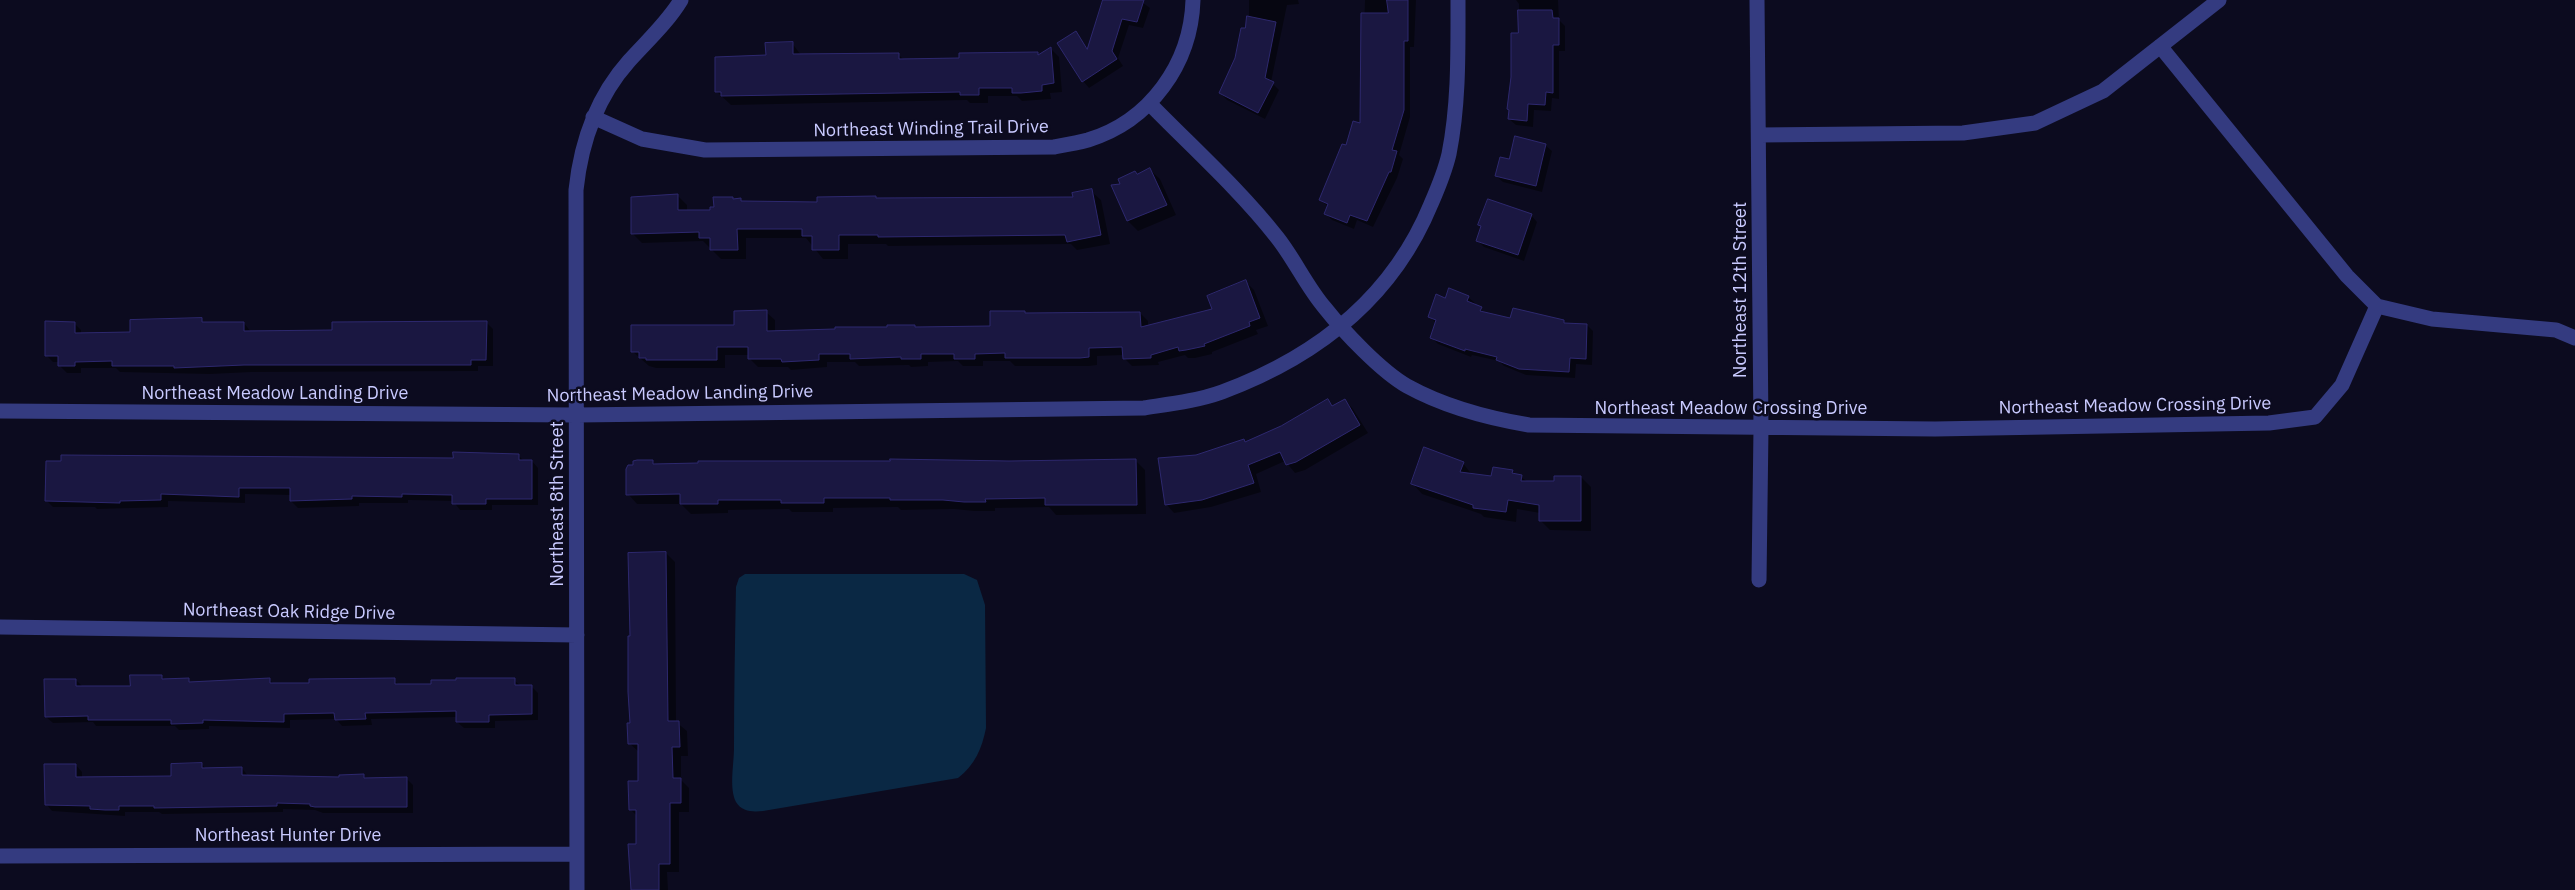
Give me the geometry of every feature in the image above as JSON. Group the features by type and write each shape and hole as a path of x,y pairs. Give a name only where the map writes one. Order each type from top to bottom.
{"street":[{"name":"Northeast 8th Street","path":"577,890 576,190 583,143 593,117 617,75 661,28 681,0"},
{"name":"Northeast Winding Trail Drive","path":"593,117 642,139 705,150 1020,149 1054,147 1089,140 1118,126 1150,104 1170,78 1186,44 1193,17 1193,0"},
{"name":"Northeast Meadow Landing Drive","path":"0,411 577,415 1144,408 1189,401 1221,392 1284,364 1342,327 1392,276 1423,224 1448,156 1458,85 1458,0"},
{"name":"Northeast 12th Street","path":"1757,0 1761,428 1759,580"},
{"path":"1759,135 1963,133 2036,123 2103,91 2219,0"},
{"path":"2160,46 2347,276 2378,306 2432,319 2556,330 2575,338"},
{"name":"Northeast Meadow Crossing Drive","path":"1150,104 1276,235 1320,302 1342,327 1405,385 1453,406 1502,420 1554,427 1935,429 2268,423 2315,417 2342,385 2378,306"},
{"name":"Northeast Oak Ridge Drive","path":"0,627 577,635"},
{"name":"Northeast Hunter Drive","path":"0,856 577,854"}],"water":[{"path":"745,574 964,574 977,580 985,605 986,728 980,749 969,768 958,778 763,811 748,811 741,808 736,802 732,783 736,587 739,578"}],"building":[{"path":"1103,0 1144,0 1137,22 1122,19 1112,51 1117,59 1082,82 1057,43 1076,31 1087,49"},
{"path":"1387,0 1408,0 1408,41 1404,41 1404,110 1392,150 1397,151 1391,172 1389,172 1367,221 1350,215 1347,223 1324,214 1328,204 1319,200 1342,144 1346,145 1353,121 1360,123 1361,13 1388,13"},
{"path":"1518,10 1552,10 1553,18 1559,18 1559,45 1553,45 1553,93 1546,92 1545,105 1528,104 1527,121 1508,119 1509,110 1507,109 1511,77 1511,33 1518,33"},
{"path":"1247,16 1276,22 1265,78 1274,82 1258,113 1219,93 1235,58 1241,28 1245,28"},
{"path":"793,42 793,54 899,53 899,59 959,58 959,53 1038,52 1038,55 1051,47 1054,83 1042,85 1042,91 1021,93 1012,93 1012,88 979,88 979,95 960,95 960,92 721,96 721,92 715,92 715,57 766,55 765,43"},
{"path":"1515,136 1546,144 1536,186 1495,176 1500,157 1509,159"},
{"path":"1150,168 1167,205 1127,221 1111,185 1120,184 1118,179 1135,171 1137,174"},
{"path":"1092,189 1101,235 1067,242 1065,235 878,237 878,235 839,235 839,250 812,250 812,236 802,236 802,229 737,229 738,250 710,250 710,238 699,238 699,232 631,234 631,197 678,194 678,210 710,210 710,207 714,207 713,197 741,198 741,201 817,202 817,197 1073,197 1072,193"},
{"path":"1488,199 1532,214 1518,255 1476,241 1481,226 1478,225"},
{"path":"1246,280 1260,318 1249,322 1250,326 1204,344 1205,346 1179,351 1178,347 1151,355 1151,358 1123,359 1122,347 1089,348 1089,357 1080,358 1005,358 1005,353 975,354 975,359 954,359 954,354 921,354 921,359 901,359 901,357 850,359 850,354 819,354 819,360 782,362 781,359 748,359 748,347 717,347 717,360 646,360 646,358 639,358 639,352 631,352 631,325 734,325 734,311 767,310 767,331 835,329 835,327 887,327 887,325 915,325 915,327 990,326 990,311 1025,311 1025,313 1140,312 1141,327 1212,309 1207,296"},
{"path":"1449,288 1469,296 1467,301 1482,307 1480,311 1510,318 1513,308 1564,320 1564,323 1587,324 1586,359 1570,358 1569,372 1519,369 1496,360 1497,357 1465,349 1465,351 1430,338 1436,320 1428,317 1436,294 1445,298"},
{"path":"202,318 202,322 244,322 244,331 332,330 332,322 487,321 486,360 471,360 471,365 244,365 174,368 174,366 112,366 112,361 75,362 75,366 58,366 58,356 45,356 45,321 75,322 75,333 130,332 130,320"},
{"path":"1328,399 1332,406 1345,399 1360,425 1296,462 1286,465 1280,452 1248,465 1254,483 1202,500 1165,505 1158,458 1196,455 1244,439 1245,442 1281,426"},
{"path":"1424,447 1464,462 1460,472 1491,476 1493,467 1513,470 1512,473 1522,475 1521,481 1554,481 1554,476 1581,476 1581,521 1539,521 1539,505 1508,500 1506,512 1473,508 1473,505 1411,484"},
{"path":"453,452 519,454 519,460 532,460 532,499 486,499 486,504 452,504 452,495 402,494 402,497 352,496 352,499 290,501 290,488 239,488 239,497 161,494 161,500 120,501 120,503 45,501 46,461 61,461 61,455 453,458"},
{"path":"890,459 1009,461 1136,459 1137,505 1045,505 1045,498 985,499 986,502 964,502 890,500 890,498 824,498 824,503 781,503 781,500 718,500 718,504 680,504 680,494 626,495 626,469 628,465 633,465 633,461 637,460 653,460 653,464 698,463 698,461 890,461"},
{"path":"666,552 668,721 679,721 680,747 672,747 673,778 681,778 681,803 670,803 670,864 659,864 659,890 631,890 628,844 636,844 636,810 629,810 628,781 638,781 638,744 628,744 627,723 630,723 628,636 630,636 628,553"},
{"path":"130,675 162,675 162,679 189,678 189,682 270,678 270,683 309,683 309,679 395,678 395,684 431,684 431,680 456,680 456,678 515,678 515,685 532,685 532,714 489,715 489,722 456,722 456,711 365,713 366,719 335,720 334,713 284,714 284,722 203,720 203,723 171,724 171,720 88,720 88,716 45,717 44,679 76,679 76,686 130,686"},
{"path":"202,763 202,768 242,767 242,775 339,777 339,775 364,774 364,778 407,777 407,807 315,807 310,806 310,804 277,803 277,806 154,808 154,806 119,806 119,810 105,810 90,809 90,806 45,805 44,764 76,764 76,777 171,776 171,764"}]}
